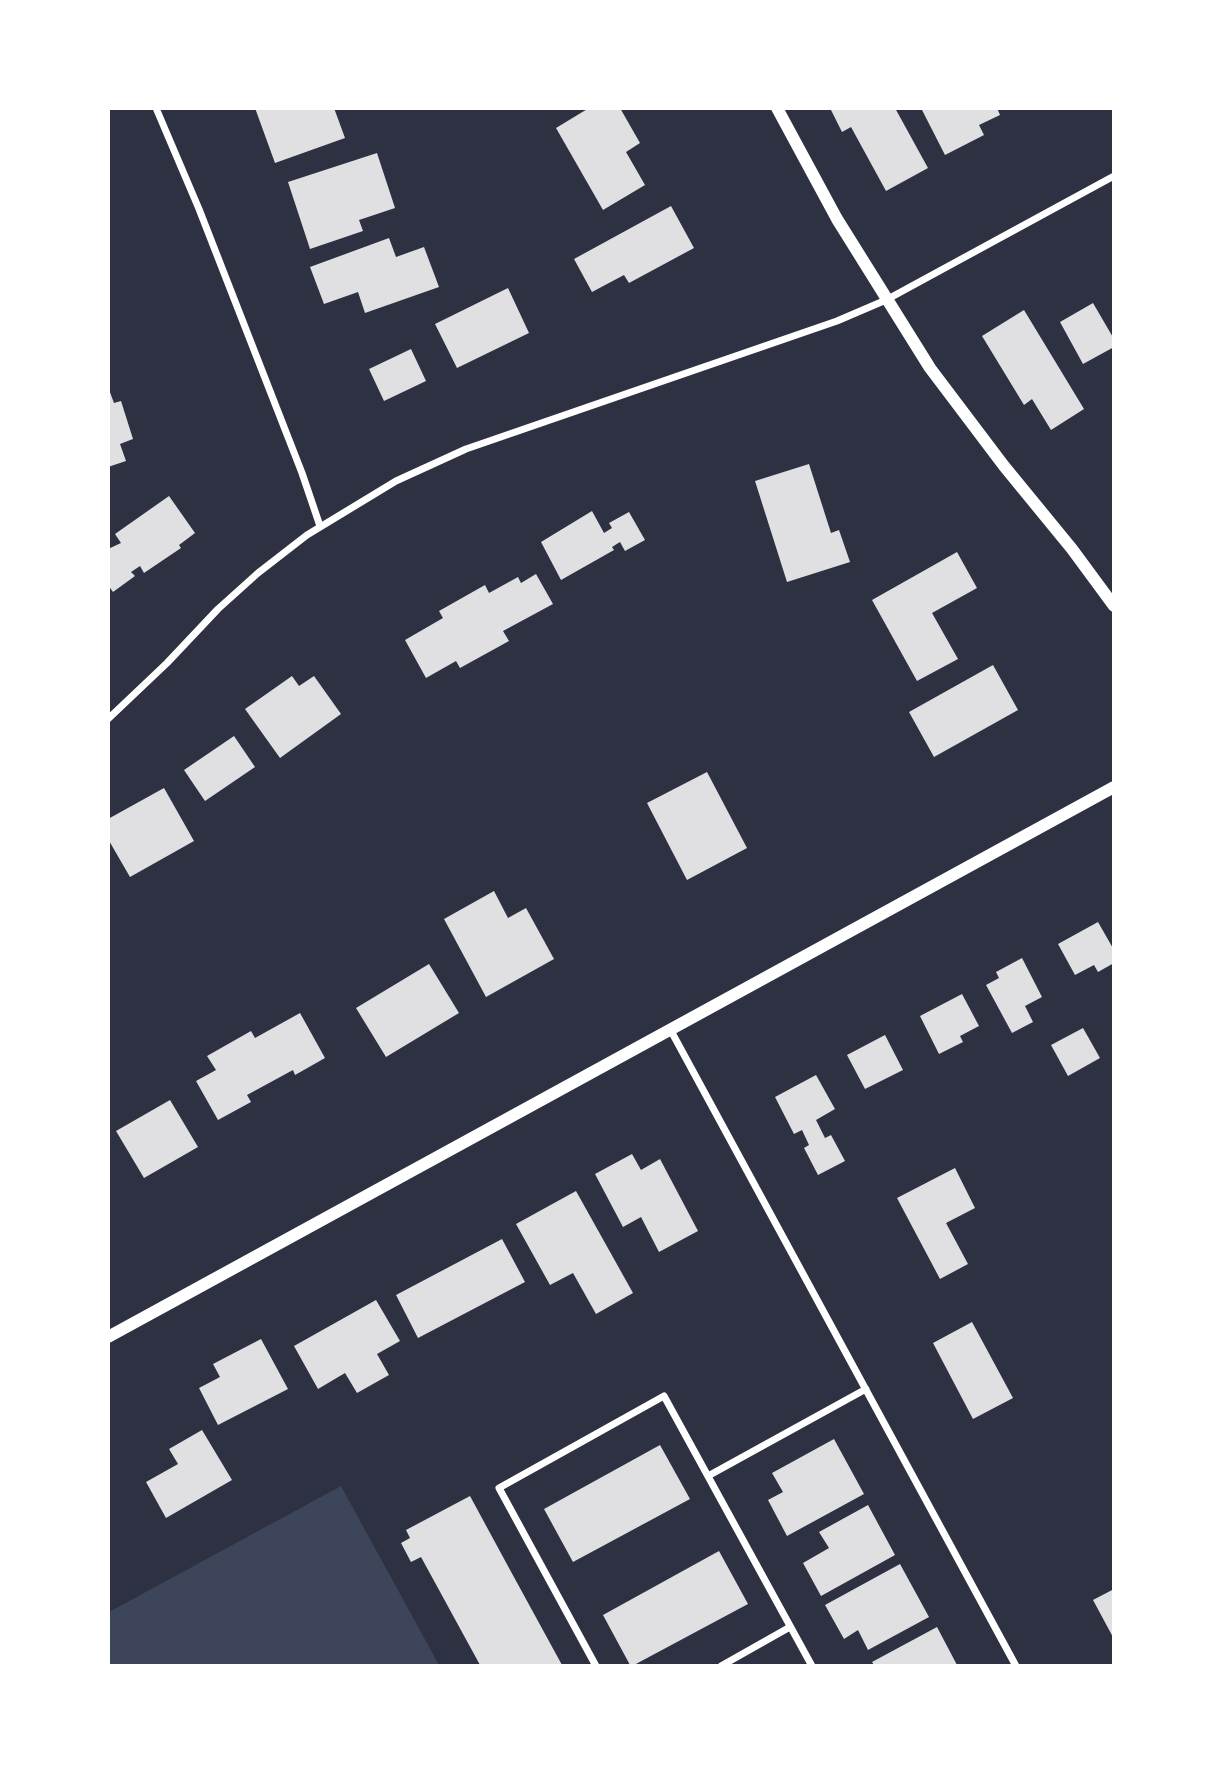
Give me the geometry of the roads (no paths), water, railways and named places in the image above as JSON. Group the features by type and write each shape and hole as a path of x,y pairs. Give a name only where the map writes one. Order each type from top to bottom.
{"street":[{"path":"156,108 199,209 320,526"},
{"path":"777,108 837,219 930,368 1114,606"},
{"path":"108,719 167,663 218,609 258,573 320,526 396,481 466,449 837,321 886,300 1114,176"},
{"path":"108,1336 1114,787"},
{"path":"670,1028 1016,1665"},
{"path":"708,1476 866,1390"},
{"path":"596,1665 499,1488 664,1396 812,1665"},
{"path":"721,1665 790,1627"}]}
